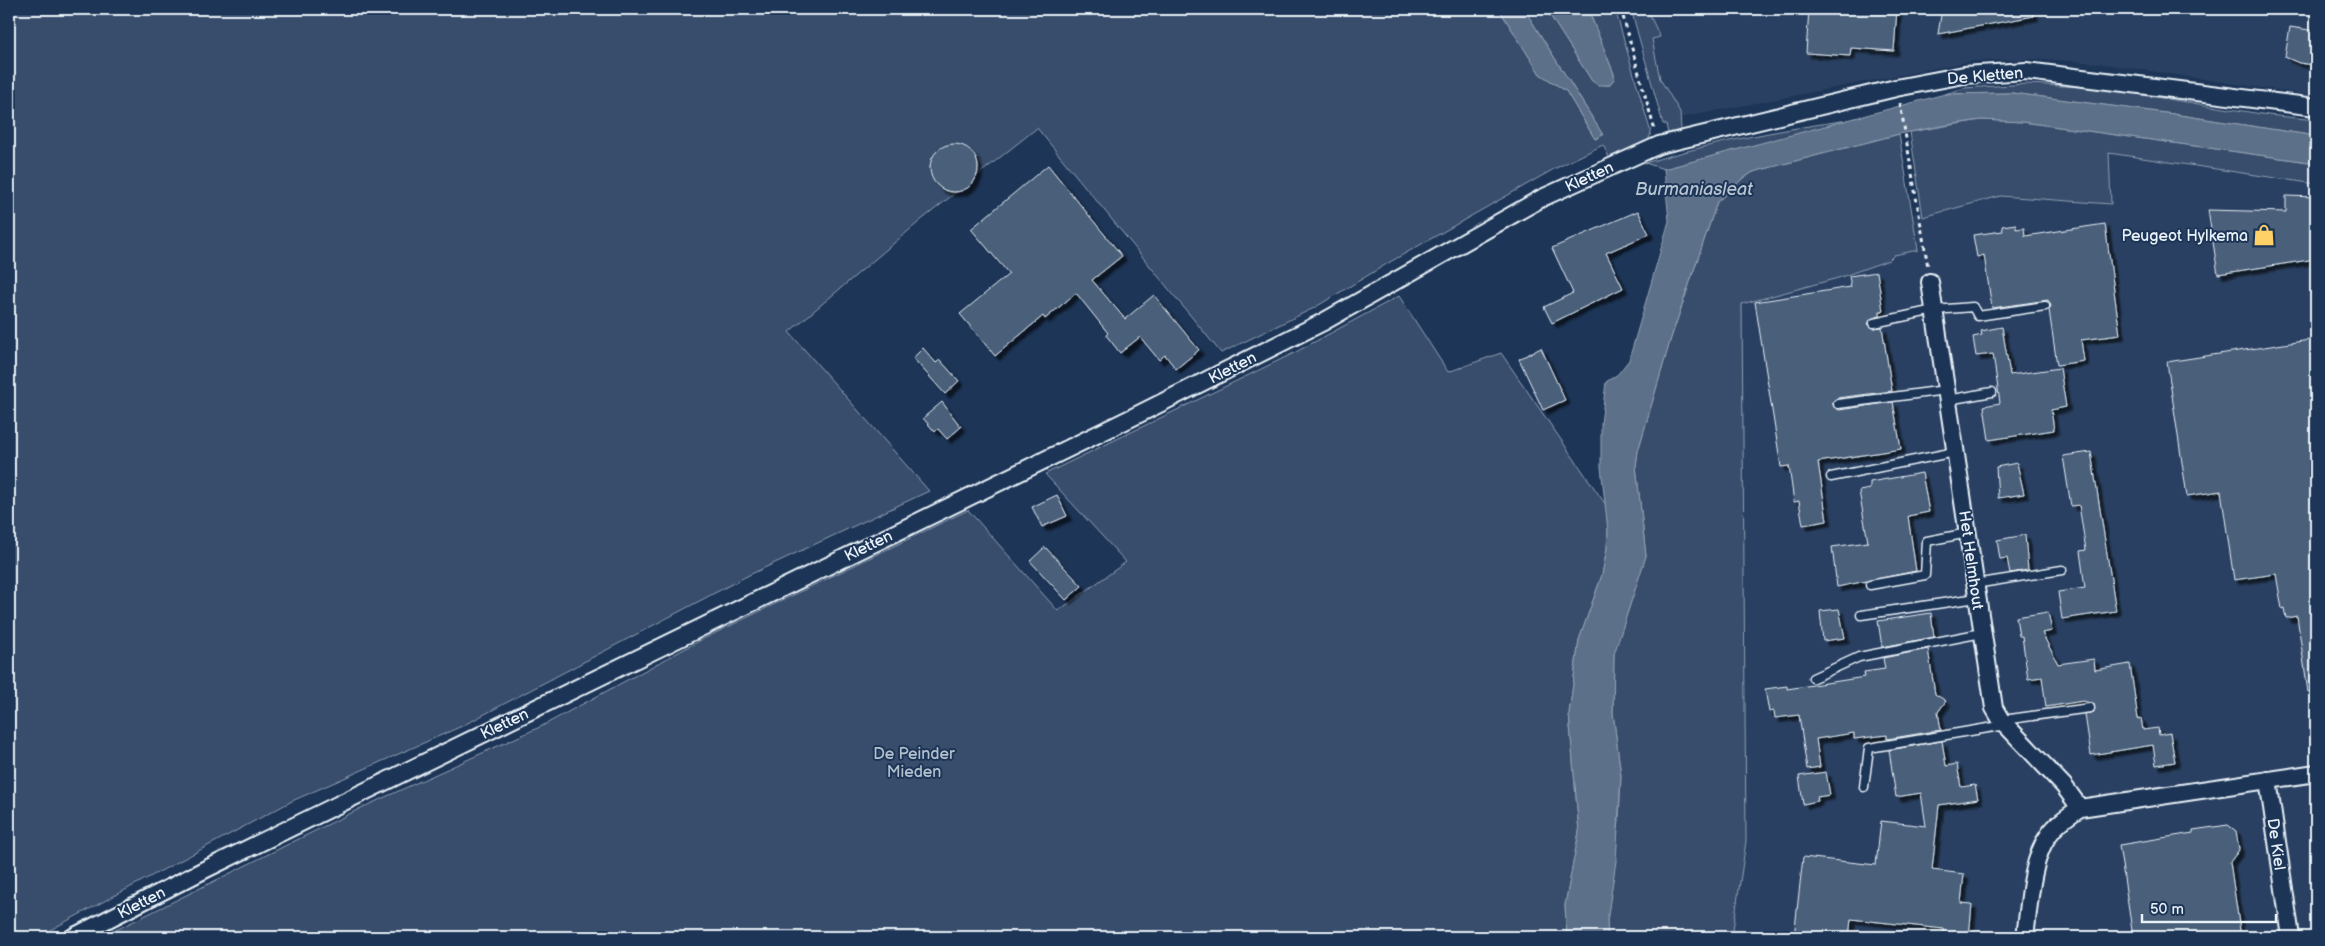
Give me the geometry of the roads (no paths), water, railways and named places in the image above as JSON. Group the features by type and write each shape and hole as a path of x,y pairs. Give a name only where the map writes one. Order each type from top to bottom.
{"street":[{"name":"De Kletten","path":"1659,145 1896,88 1964,75 2017,71 2094,78 2316,107"},
{"name":"Kletten","path":"73,937 215,865 1135,416 1323,322 1542,198 1659,145"},
{"name":"Het Helmhout","path":"1930,282 1994,708 2003,723 2064,786 2080,808"},
{"path":"2024,937 2037,861 2047,836 2062,820 2080,808 2316,773"},
{"name":"De Kiel","path":"2268,780 2291,937"}],"lane":[{"path":"1874,323 1934,310 1974,308 1978,316 2045,306"},
{"path":"1838,404 1992,392"},
{"path":"1831,477 1955,452"},
{"path":"1870,585 1925,576 1927,542 1968,533"},
{"path":"1862,615 1976,591 2062,570"},
{"path":"1814,678 1859,657 1982,634"},
{"path":"1864,786 1868,748 2090,708"}],"water":[{"path":"1499,9 1524,9 1603,135 1595,139 1566,91 1540,74"},
{"path":"1546,9 1588,9 1614,74 1614,79 1609,85 1598,85 1592,81"},
{"name":"Burmaniasleat","path":"2012,93 2173,114 2316,136 2316,163 2023,122 1981,120 1899,134 1753,172 1741,180 1717,202 1671,338 1638,451 1636,466 1646,556 1614,654 1613,713 1621,776 1616,861 1607,921 1608,937 1567,937 1565,905 1579,832 1569,714 1579,640 1602,575 1607,548 1608,530 1601,467 1601,424 1606,382 1618,374 1629,360 1669,221 1664,169 1945,94"}],"place":[{"name":"Peugeot Hylkema","path":"2264,235"}],"park label":[{"name":"De Peinder Mieden","path":"914,762"}]}
